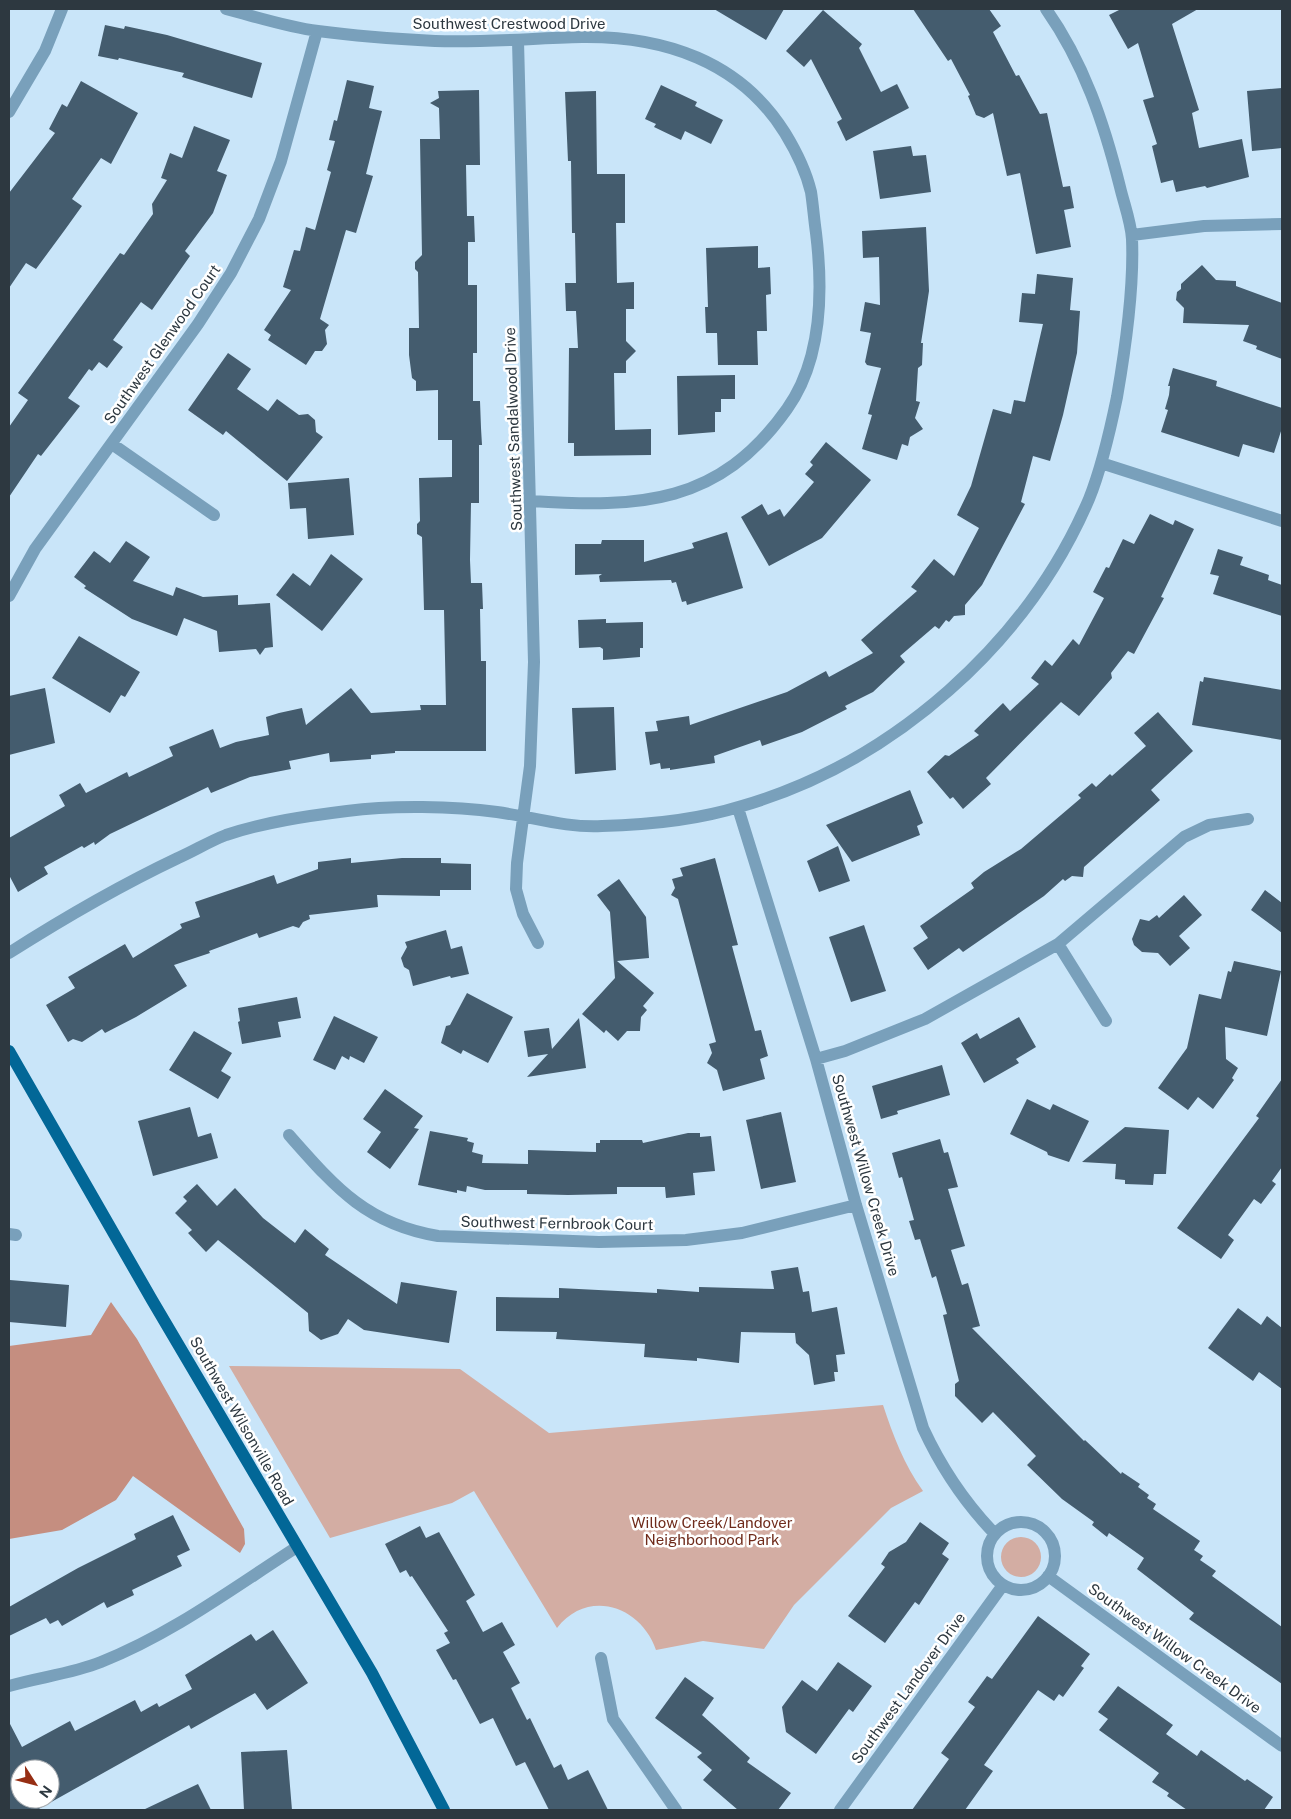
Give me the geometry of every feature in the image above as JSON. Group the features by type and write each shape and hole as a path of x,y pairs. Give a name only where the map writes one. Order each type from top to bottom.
{"main road":[{"name":"Southwest Wilsonville Road","path":"9,1051 394,1713 444,1810"}],"street":[{"path":"9,112 45,51 62,9"},
{"name":"Southwest Crestwood Drive","path":"226,9 318,31 436,41 518,41 584,37 636,42 689,53 739,80 760,100 778,122 803,168 810,191 819,260 816,328 807,369 789,407 764,439 749,453 715,478 665,498 584,505 532,501"},
{"path":"9,953 78,909 129,881 222,837 255,827 353,810 421,808 490,811 565,826 596,827 666,822 738,808 793,788 868,750 902,727 964,678 1016,620 1042,585 1082,513 1101,464 1121,376 1131,276 1132,235 1108,138 1092,92 1082,68 1046,9"},
{"name":"Southwest Glenwood Court","path":"9,596 36,549 207,310 231,273 259,219 281,161 318,31"},
{"name":"Southwest Sandalwood Drive","path":"518,41 532,501 534,683 530,766 522,816 516,889 523,914 538,943"},
{"path":"1132,235 1204,226 1282,224"},
{"path":"112,444 214,515"},
{"path":"1101,464 1282,521"},
{"name":"Southwest Willow Creek Drive","path":"738,808 816,1059 856,1205 923,1428 934,1451 963,1497 995,1534"},
{"path":"816,1059 844,1051 925,1019 1058,944 1184,837 1209,825 1248,819"},
{"path":"1058,944 1106,1022"},
{"name":"Southwest Fernbrook Court","path":"289,1136 339,1191 356,1204 374,1215 415,1232 438,1236 599,1242 686,1240 742,1232 856,1205"},
{"path":"1015,1522 1026,1522 1037,1526 1046,1533 1054,1549 1053,1566 1048,1576 1040,1584 1030,1589 1018,1590 1003,1585 991,1573 987,1552 989,1542 1004,1526 1015,1522"},
{"path":"9,1686 56,1676 100,1662 138,1646 175,1627 297,1547"},
{"name":"Southwest Willow Creek Drive","path":"1048,1576 1282,1746"},
{"name":"Southwest Landover Drive","path":"840,1810 1003,1585"},
{"path":"601,1658 613,1719 676,1810"}],"green space":[{"name":"Willow Creek/Landover Neighborhood Park","path":"229,1366 460,1369 549,1433 883,1405 895,1439 923,1491 891,1508 794,1605 764,1649 703,1641 656,1650 649,1635 639,1622 626,1613 612,1608 598,1606 583,1608 570,1616 557,1628 474,1491 452,1503 330,1538"},
{"path":"1025,1537 1032,1540 1038,1546 1041,1557 1040,1565 1032,1574 1025,1577 1017,1577 1010,1574 1002,1565 1001,1553 1004,1546 1013,1538"}],"shaded area":[{"path":"111,1302 137,1339 244,1529 245,1544 240,1553 133,1476 116,1500 62,1530 9,1539 9,1346 91,1335"}],"building":[{"path":"714,9 784,9 766,40"},
{"path":"913,9 989,9 1001,26 993,32 1016,76 1019,75 1040,114 1047,113 1063,187 1070,186 1074,208 1064,210 1071,247 1036,254 1020,173 1007,176 993,113 984,118 976,115 968,96 970,95 951,59 948,61"},
{"path":"1121,9 1198,9 1172,24 1199,110 1192,113 1199,148 1242,139 1249,177 1207,188 1205,186 1176,192 1173,180 1161,183 1152,146 1157,144 1143,100 1154,97 1138,43 1128,49 1109,15"},
{"path":"823,10 862,44 859,48 881,92 897,84 909,108 846,141 837,122 842,119 811,59 804,67 786,51"},
{"path":"105,25 124,29 125,26 167,35 262,63 252,98 182,77 184,73 119,58 118,60 98,56"},
{"path":"347,80 374,86 369,108 382,111 366,174 373,176 356,233 346,230 320,319 329,325 325,330 327,344 322,351 315,351 306,365 268,340 271,335 264,330 291,290 283,287 294,250 300,251 306,227 315,230 331,172 327,170 335,141 329,140 334,120 337,121"},
{"path":"81,81 138,113 111,164 101,158 72,199 82,206 36,269 26,263 9,288 9,193 55,133 49,129 62,104 67,107"},
{"path":"661,85 697,102 695,106 723,120 711,144 685,131 681,140 654,127 656,124 645,119"},
{"path":"1282,88 1282,148 1252,151 1247,91"},
{"path":"479,90 480,165 466,165 467,216 474,216 475,242 468,242 468,285 477,285 477,353 473,353 473,401 480,401 482,445 479,445 479,503 471,503 470,560 471,583 482,583 483,609 480,609 481,661 486,661 486,751 395,751 395,753 371,755 371,759 330,762 329,753 289,761 291,769 250,777 211,793 208,787 110,834 95,845 94,842 84,848 82,846 44,867 48,874 18,892 9,875 9,838 65,806 59,795 80,783 86,793 127,772 129,777 173,756 169,747 213,729 220,748 236,742 269,735 266,717 279,713 302,708 306,725 351,688 371,713 421,710 420,705 446,705 444,610 424,610 422,537 417,534 417,524 420,521 419,478 452,477 452,440 438,440 438,390 416,391 416,381 412,378 409,355 409,328 419,328 418,272 415,269 415,262 422,255 420,139 440,139 439,108 430,103 439,98 438,91"},
{"path":"596,91 597,174 625,174 625,223 616,223 617,283 634,282 634,309 626,309 626,341 636,351 626,361 626,373 614,373 615,430 651,429 651,455 574,456 574,443 568,443 569,348 578,348 576,311 566,311 565,283 576,283 575,233 572,233 571,161 568,161 565,92"},
{"path":"194,126 230,140 217,171 227,175 213,213 185,251 190,256 152,310 141,302 113,340 123,347 107,368 99,362 92,371 89,369 68,398 80,406 41,456 38,454 9,497 9,427 28,400 18,393 120,253 124,255 153,214 152,204 167,180 161,178 170,153 182,158"},
{"path":"911,146 913,156 926,155 931,192 880,199 873,151"},
{"path":"926,227 929,291 921,343 923,343 922,365 918,368 916,401 920,402 915,418 923,429 910,437 908,446 902,444 897,460 862,449 872,415 868,414 881,368 867,365 865,362 871,333 860,331 865,302 880,305 879,257 863,258 862,231"},
{"path":"758,246 758,268 770,267 771,294 766,295 767,331 757,331 758,365 718,365 717,333 706,333 705,307 708,307 706,248"},
{"path":"1202,265 1216,280 1236,281 1236,286 1282,303 1282,359 1256,349 1257,346 1243,341 1249,325 1183,323 1184,308 1176,300 1177,292 1181,289 1181,284"},
{"path":"1037,274 1073,278 1070,310 1080,311 1077,353 1050,461 1033,456 1021,502 1025,504 982,585 965,605 965,615 954,616 949,622 946,620 939,629 935,626 900,656 905,662 873,692 845,706 847,709 802,732 762,746 760,740 714,756 715,763 670,770 670,768 661,769 660,763 650,765 645,732 658,731 656,721 689,716 690,725 787,692 826,671 829,677 873,653 861,640 917,591 911,587 934,559 954,576 979,528 957,515 971,486 993,409 1011,414 1014,400 1025,402 1043,324 1019,322 1022,293 1035,294"},
{"path":"228,353 251,369 237,389 268,411 277,399 299,415 308,414 315,420 316,432 323,437 287,481 226,431 223,435 188,410"},
{"path":"1173,368 1217,381 1216,386 1282,408 1282,428 1274,453 1243,444 1239,457 1161,432 1168,410 1165,409"},
{"path":"735,375 735,399 721,399 721,412 715,412 715,432 678,435 677,376"},
{"path":"826,442 871,480 822,538 769,566 741,517 762,504 768,515 780,509 784,517 814,482 805,474 813,465 810,462"},
{"path":"349,478 354,535 308,539 306,508 290,509 288,483"},
{"path":"1150,514 1173,525 1175,520 1194,529 1161,597 1164,598 1134,654 1128,651 1111,673 1112,678 1079,716 1061,702 986,778 991,784 963,809 953,797 950,799 927,772 945,755 949,756 979,735 974,731 1003,703 1010,711 1039,684 1031,678 1045,660 1052,666 1073,639 1079,645 1104,598 1093,592 1106,567 1109,568 1123,539 1134,544"},
{"path":"727,532 743,588 687,605 686,601 682,602 676,582 672,583 671,580 600,582 599,576 602,574 575,575 575,544 601,544 602,540 644,540 644,562 694,548 692,543"},
{"path":"126,541 150,557 133,581 173,596 176,587 203,597 238,595 238,605 270,603 273,647 265,648 260,655 256,649 219,652 217,631 184,618 177,636 132,619 84,588 86,586 74,577 94,551 110,563"},
{"path":"1218,549 1243,557 1240,565 1269,575 1268,580 1282,585 1282,616 1213,594 1219,576 1210,574"},
{"path":"331,554 363,579 322,631 276,595 293,573 310,586"},
{"path":"606,619 606,623 643,622 643,648 640,648 640,657 603,660 603,649 600,647 579,648 578,620"},
{"path":"79,636 140,672 125,697 121,695 110,713 52,678"},
{"path":"1204,677 1282,690 1282,740 1192,725 1200,681 1203,682"},
{"path":"45,688 55,743 9,755 9,696"},
{"path":"614,707 616,770 575,774 572,708"},
{"path":"1158,712 1193,751 1151,790 1160,800 1084,867 1083,877 1072,876 1065,881 1063,879 1044,896 963,952 959,948 928,970 913,948 928,938 920,926 974,888 971,883 984,872 1021,849 1081,798 1078,795 1092,783 1096,787 1110,774 1112,776 1146,746 1134,733"},
{"path":"910,790 923,823 917,826 920,835 852,862 826,825"},
{"path":"838,846 850,881 819,892 807,861"},
{"path":"351,858 351,863 402,858 441,858 441,863 471,864 471,890 440,890 440,896 377,895 378,907 309,915 310,919 303,922 299,928 293,926 259,938 257,933 209,951 210,953 174,965 187,986 136,1017 105,1033 102,1029 82,1042 73,1039 68,1042 46,1005 75,988 68,977 125,944 133,958 182,928 180,924 200,917 195,902 274,875 277,884 318,869 318,862"},
{"path":"715,858 738,945 732,946 755,1031 761,1030 768,1056 760,1059 765,1079 723,1091 717,1070 707,1063 712,1053 709,1044 716,1042 678,899 671,895 675,888 672,879 683,876 680,868"},
{"path":"619,879 646,917 649,958 617,961 654,993 643,1006 647,1010 641,1017 640,1031 627,1031 618,1041 606,1030 604,1033 582,1014 615,978 610,912 597,895"},
{"path":"1265,890 1282,903 1282,933 1251,910"},
{"path":"1184,895 1202,915 1179,936 1190,948 1170,966 1158,953 1142,952 1134,945 1132,939 1140,919 1149,921 1157,915 1159,918"},
{"path":"864,925 886,991 851,1002 829,937"},
{"path":"446,930 451,949 462,946 469,974 451,978 450,976 413,986 409,970 404,967 401,958 407,947 405,942"},
{"path":"1234,961 1281,971 1267,1036 1225,1027 1226,1059 1238,1068 1232,1078 1234,1080 1213,1109 1198,1097 1188,1110 1158,1088 1187,1048 1199,994 1221,999 1228,971 1231,972"},
{"path":"467,993 513,1017 488,1063 463,1050 461,1054 441,1043 446,1026 450,1025"},
{"path":"297,997 301,1018 278,1022 281,1037 242,1044 238,1022 240,1021 238,1008"},
{"path":"334,1016 378,1037 364,1063 350,1056 349,1060 342,1056 335,1070 313,1060"},
{"path":"1019,1017 1036,1047 1016,1059 1019,1063 984,1083 961,1043 977,1033 980,1039"},
{"path":"579,1018 586,1068 527,1077 548,1054 528,1057 524,1031 549,1028 552,1049"},
{"path":"194,1031 232,1053 221,1071 231,1077 218,1099 169,1070"},
{"path":"942,1065 950,1095 897,1111 898,1114 881,1119 872,1086"},
{"path":"1282,1079 1282,1167 1272,1181 1276,1184 1261,1204 1254,1199 1228,1235 1234,1240 1221,1259 1177,1228 1259,1118 1256,1116"},
{"path":"385,1089 423,1116 414,1128 419,1129 390,1169 367,1152 381,1132 363,1119"},
{"path":"1027,1099 1050,1110 1053,1104 1089,1121 1069,1162 1048,1155 1047,1152 1010,1134"},
{"path":"190,1107 198,1137 211,1133 218,1158 153,1176 138,1121"},
{"path":"781,1112 796,1182 761,1189 746,1120"},
{"path":"1125,1127 1169,1130 1166,1174 1154,1174 1153,1185 1125,1184 1125,1180 1115,1179 1116,1164 1082,1162"},
{"path":"430,1131 468,1138 467,1141 474,1143 472,1152 483,1155 482,1163 528,1164 528,1150 596,1152 596,1143 600,1143 600,1140 642,1140 643,1143 688,1133 700,1133 700,1137 711,1136 715,1171 693,1173 695,1195 666,1198 665,1187 617,1187 617,1194 568,1195 527,1194 527,1190 485,1190 467,1186 466,1192 457,1190 457,1193 418,1185"},
{"path":"940,1139 944,1153 948,1152 958,1187 948,1189 965,1246 951,1250 962,1285 968,1283 980,1326 972,1328 1084,1441 1121,1474 1122,1472 1140,1484 1138,1487 1149,1495 1147,1498 1156,1504 1153,1509 1200,1541 1194,1550 1203,1556 1200,1560 1216,1571 1212,1576 1282,1627 1282,1684 1189,1619 1194,1613 1137,1569 1144,1558 1109,1533 1107,1537 1092,1525 1094,1522 1062,1499 1027,1465 1036,1456 993,1412 982,1423 955,1396 955,1384 959,1381 943,1315 947,1314 936,1276 932,1278 920,1239 915,1240 909,1221 914,1220 902,1177 899,1178 892,1153"},
{"path":"197,1184 217,1206 235,1188 263,1218 295,1243 305,1229 329,1249 325,1255 397,1304 401,1282 457,1291 449,1343 364,1330 348,1319 338,1334 321,1340 309,1331 308,1313 218,1240 206,1252 188,1233 192,1230 175,1213 187,1201 183,1197"},
{"path":"798,1267 803,1292 809,1291 812,1312 837,1307 845,1354 836,1355 838,1372 834,1372 835,1381 814,1385 809,1355 796,1343 795,1333 741,1332 739,1363 697,1358 697,1361 644,1357 645,1344 556,1339 557,1332 496,1331 496,1297 559,1298 559,1288 657,1293 657,1289 699,1292 699,1287 774,1289 771,1271"},
{"path":"10,1280 69,1285 66,1327 9,1322"},
{"path":"1238,1308 1261,1325 1267,1316 1282,1328 1282,1389 1259,1372 1253,1381 1208,1348"},
{"path":"173,1515 190,1550 177,1556 182,1566 132,1590 134,1595 107,1608 104,1602 62,1626 58,1620 50,1624 46,1618 9,1636 9,1607 78,1568 136,1539 134,1534"},
{"path":"920,1522 949,1543 942,1554 949,1559 919,1605 915,1602 885,1643 848,1616 885,1567 881,1564 889,1552 906,1542"},
{"path":"420,1526 426,1538 439,1532 475,1595 466,1601 483,1632 502,1622 515,1645 503,1652 520,1683 511,1688 527,1720 530,1718 554,1768 561,1764 568,1780 588,1770 608,1810 549,1810 525,1762 516,1766 493,1718 480,1724 456,1679 453,1680 436,1650 450,1643 444,1633 448,1631 412,1576 410,1577 406,1570 400,1573 385,1544"},
{"path":"1038,1616 1090,1654 1081,1666 1084,1668 1063,1697 1059,1694 1054,1701 1038,1690 984,1765 993,1771 965,1810 912,1810 949,1759 941,1753 975,1707 968,1702 987,1676 992,1679"},
{"path":"273,1630 308,1683 267,1710 255,1693 191,1729 189,1725 60,1797 60,1759 10,1759 10,1809 39,1809 9,1810 9,1722 22,1747 70,1721 75,1731 135,1700 141,1712 157,1703 159,1707 192,1689 185,1675 251,1634 256,1641"},
{"path":"838,1662 872,1686 853,1712 849,1709 816,1754 786,1732 782,1707 802,1680 817,1691"},
{"path":"685,1677 714,1698 702,1715 750,1758 747,1762 791,1793 778,1810 738,1810 703,1780 712,1770 697,1757 702,1753 655,1718"},
{"path":"1118,1686 1173,1725 1166,1734 1197,1756 1201,1750 1245,1781 1247,1779 1273,1797 1264,1810 1187,1810 1167,1796 1169,1793 1152,1782 1159,1773 1099,1730 1108,1719 1098,1712"},
{"path":"287,1750 292,1810 244,1810 241,1752"},
{"path":"198,1784 211,1810 143,1810"}]}
